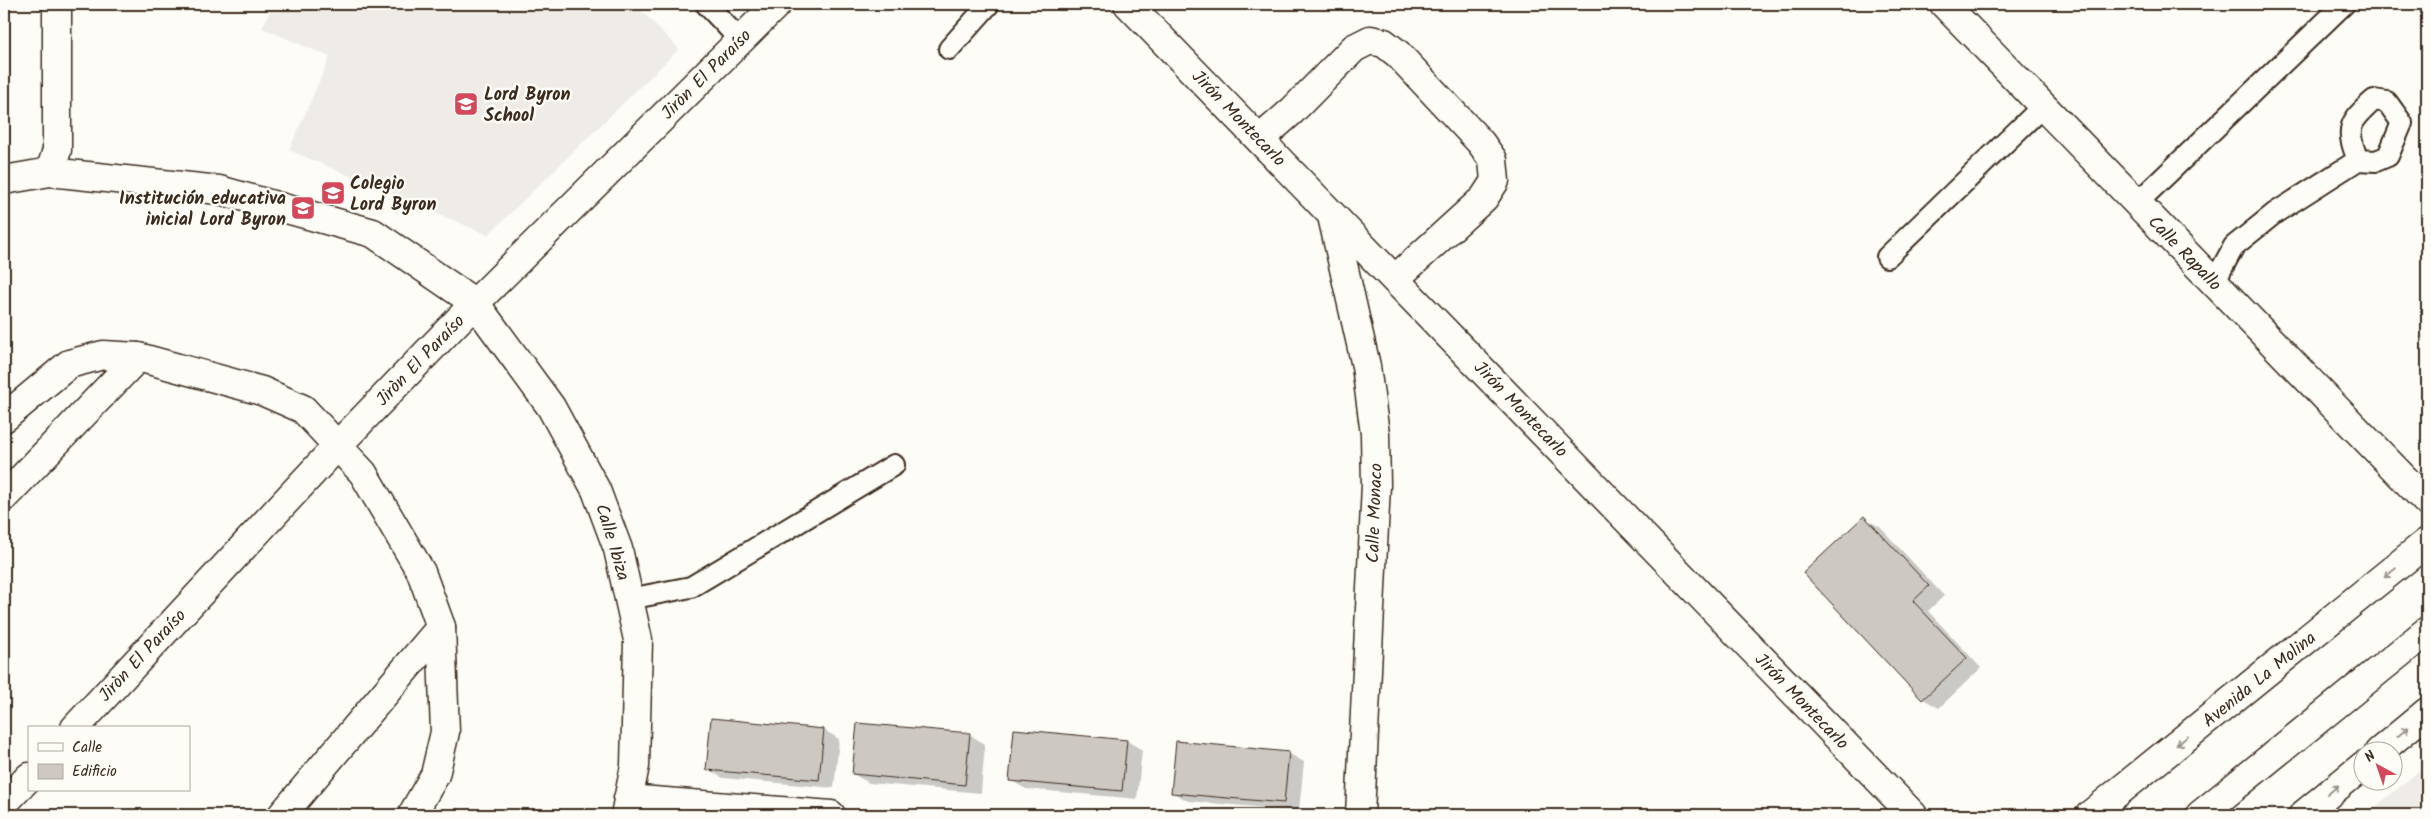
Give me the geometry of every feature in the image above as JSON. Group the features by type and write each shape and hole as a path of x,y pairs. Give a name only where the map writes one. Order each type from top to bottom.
{"street":[{"path":"50,172 57,150 57,4"},
{"name":"Jiròn El Paraíso","path":"77,726 338,445 475,303 777,4"},
{"name":"Jirón Montecarlo","path":"1128,4 1913,815"},
{"name":"Calle Rapallo","path":"1944,4 2427,502"},
{"path":"1260,139 1292,111 1354,48 1370,40 1384,42 1398,54 1481,143 1493,160 1495,181 1484,198 1395,279"},
{"name":"Calle Ibiza","path":"4,180 50,172 219,190 373,233 475,303 551,407 596,490 618,549 638,640 635,766 626,807"},
{"name":"Calle Monaco","path":"1332,216 1366,366 1375,434 1376,485 1360,815"},
{"path":"4,418 68,364 104,355 138,357 262,391 302,409 363,473 421,572 441,627 445,732 435,775 412,815"},
{"path":"4,496 138,357"},
{"name":"Avenida La Molina","path":"2090,815 2427,542"},
{"path":"282,815 441,627"},
{"path":"2200,815 2427,631"},
{"path":"2392,742 2427,712"},
{"path":"2303,815 2354,773"},
{"path":"6,797 28,778"},
{"path":"626,807 832,815"}],"lane":[{"path":"706,4 740,40"},
{"path":"949,49 989,4"},
{"path":"2137,203 2344,4"},
{"path":"1887,258 2043,106"},
{"path":"2214,283 2234,246 2275,213 2358,160"},
{"path":"629,599 691,587 894,465"}],"shaded area":[{"name":"Lord Byron School","path":"273,4 635,4 679,49 488,235 289,150 330,57 262,28"},
{"path":"2427,764 2427,815 2366,815 2394,792 2404,792 2404,783"}],"building":[{"path":"1864,516 1929,586 1913,601 1967,658 1922,700 1803,573"},
{"path":"711,718 824,729 819,780 706,770"},
{"path":"857,723 970,733 965,785 852,774"},
{"path":"1014,729 1127,740 1122,791 1009,781"},
{"path":"1176,741 1289,752 1284,803 1171,793"}],"place":[{"name":"Lord Byron School","path":"466,104"},
{"name":"Colegio Lord Byron","path":"333,193"},
{"name":"Institución educativa inicial Lord Byron","path":"303,208"}]}
